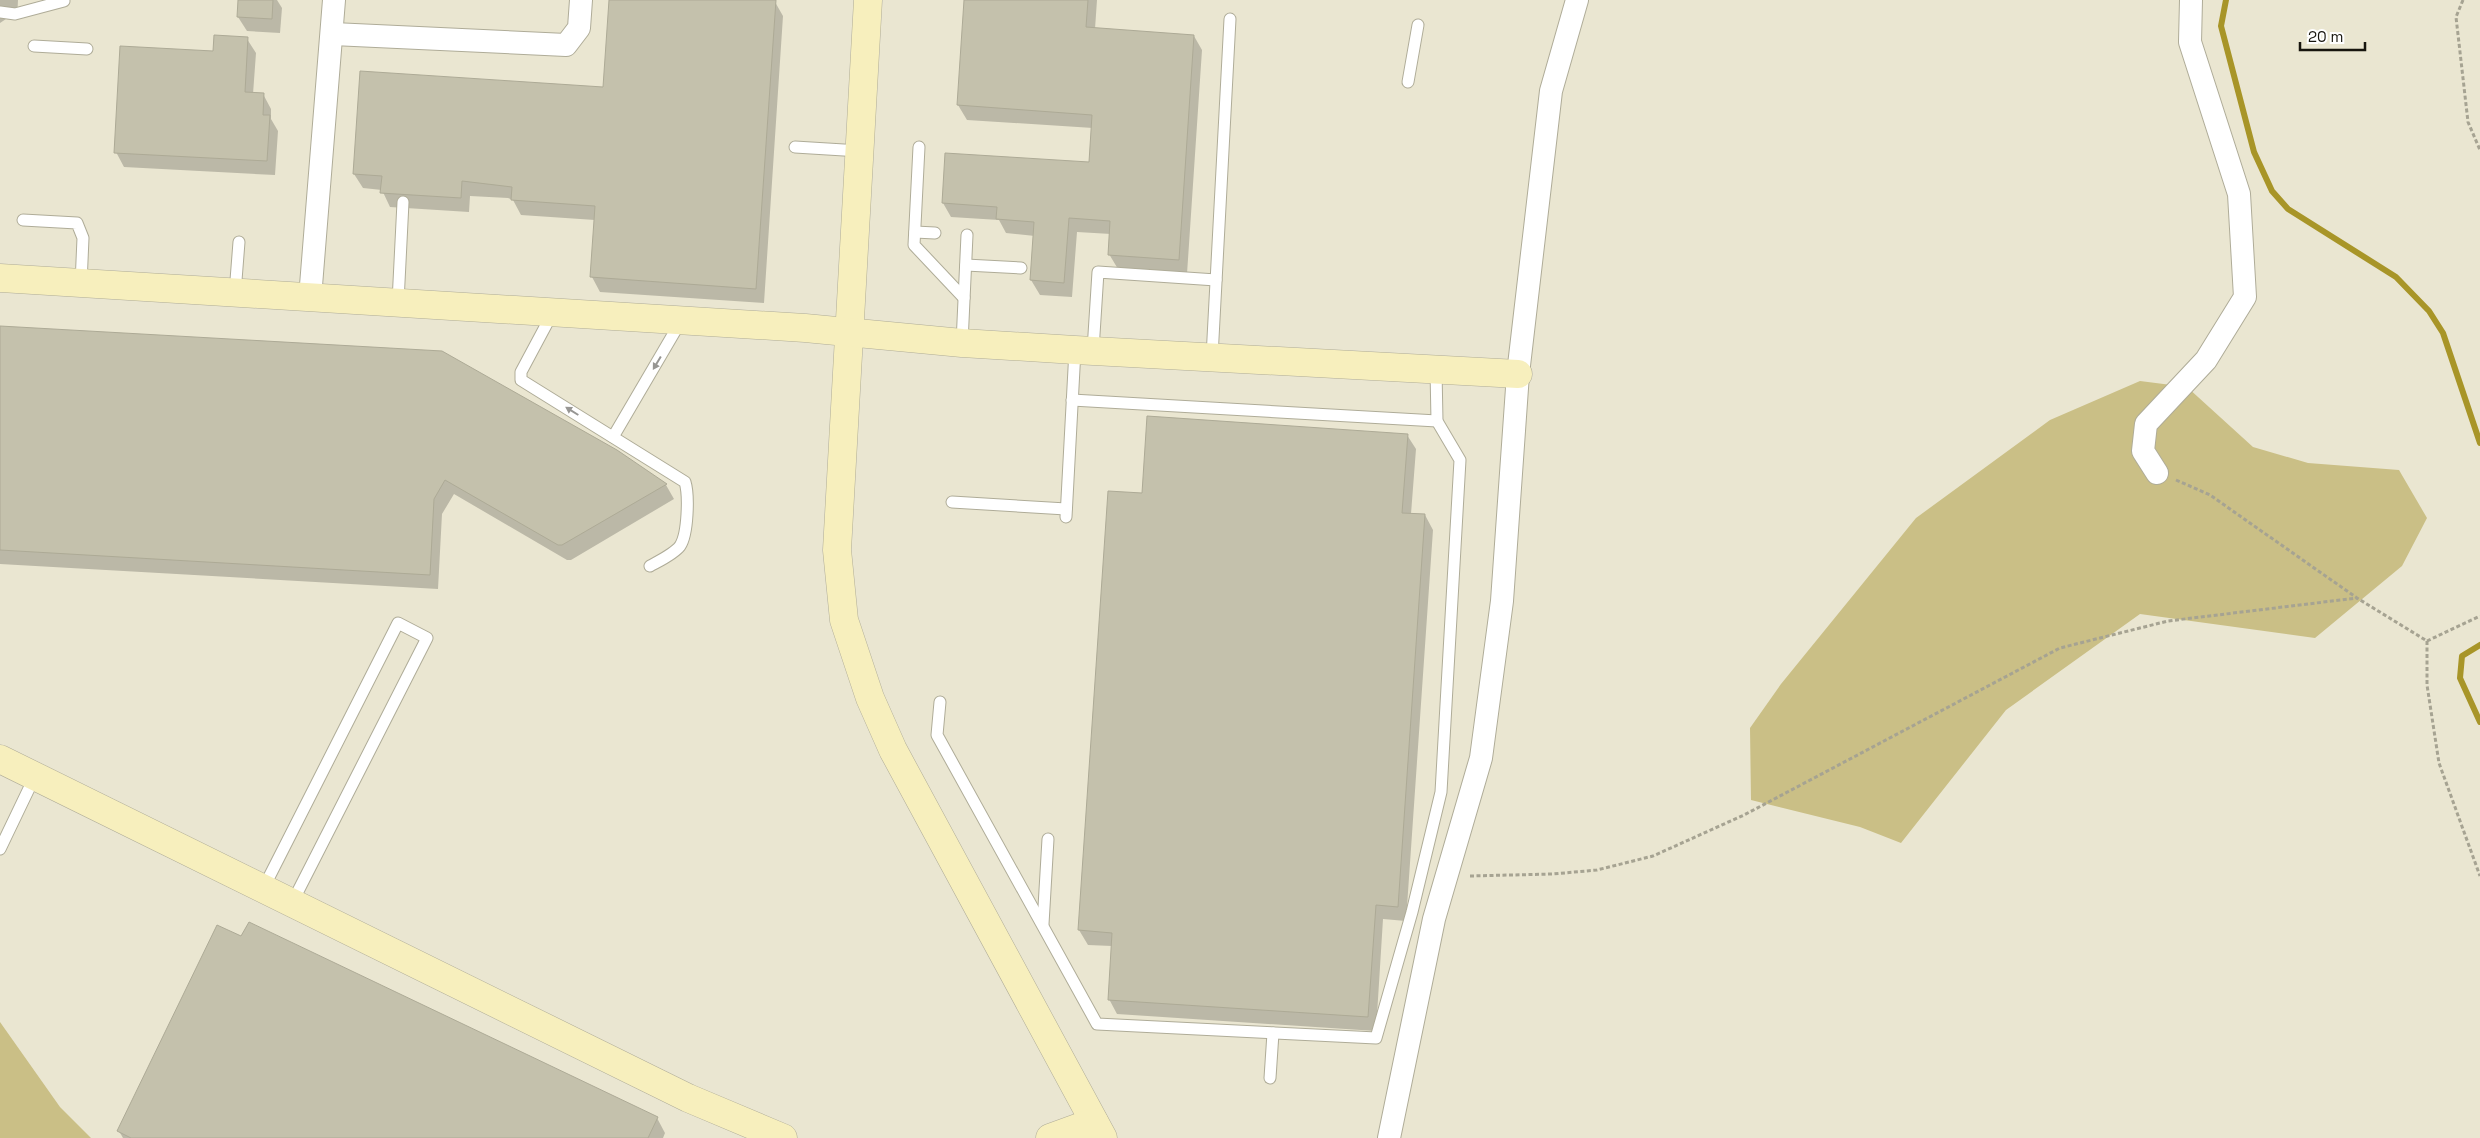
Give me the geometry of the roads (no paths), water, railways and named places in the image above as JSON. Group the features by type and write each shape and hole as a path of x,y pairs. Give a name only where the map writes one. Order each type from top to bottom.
{"street":[{"path":"310,298 333,34 334,0"},
{"path":"333,34 566,45 579,28 581,0"},
{"path":"868,0 837,550 844,620 870,698 893,750 1099,1130 1050,1138"},
{"path":"1389,1138 1434,919 1481,758 1502,601 1518,374 1551,91 1577,0"},
{"path":"2157,473 2143,451 2146,424 2206,360 2245,297 2239,194 2190,42 2191,0"},
{"path":"0,278 849,332 1084,350 1518,374"},
{"path":"0,760 688,1098 783,1138"}],"lane":[{"path":"0,12 15,14 64,1"},
{"path":"1212,357 1230,19"},
{"path":"1408,82 1418,26"},
{"path":"34,46 87,49"},
{"path":"795,147 860,151"},
{"path":"919,147 914,245 964,298"},
{"path":"398,304 404,202"},
{"path":"23,220 77,224 84,238 81,284"},
{"path":"915,232 935,233"},
{"path":"962,342 967,235"},
{"path":"236,293 239,242"},
{"path":"966,265 1021,268"},
{"path":"952,502 1001,509 1066,513 1072,400 1084,350 1098,272 1216,280"},
{"path":"552,314 521,372 521,380 685,482 687,490 684,536 679,547 650,566"},
{"path":"613,437 682,321"},
{"path":"940,702 937,735 1097,1024 1376,1038 1412,912 1441,792 1460,460 1437,421 1436,370"},
{"path":"1072,400 1437,421"},
{"path":"263,889 398,623 427,638 292,903"},
{"path":"0,849 35,776"},
{"path":"1042,925 1048,839"},
{"path":"1270,1078 1273,1033"}],"waterway":[{"path":"2226,0 2221,26 2254,152 2272,191 2288,209 2396,277 2429,311 2443,333 2480,443"},
{"path":"2480,645 2462,656 2460,678 2480,722"}]}
